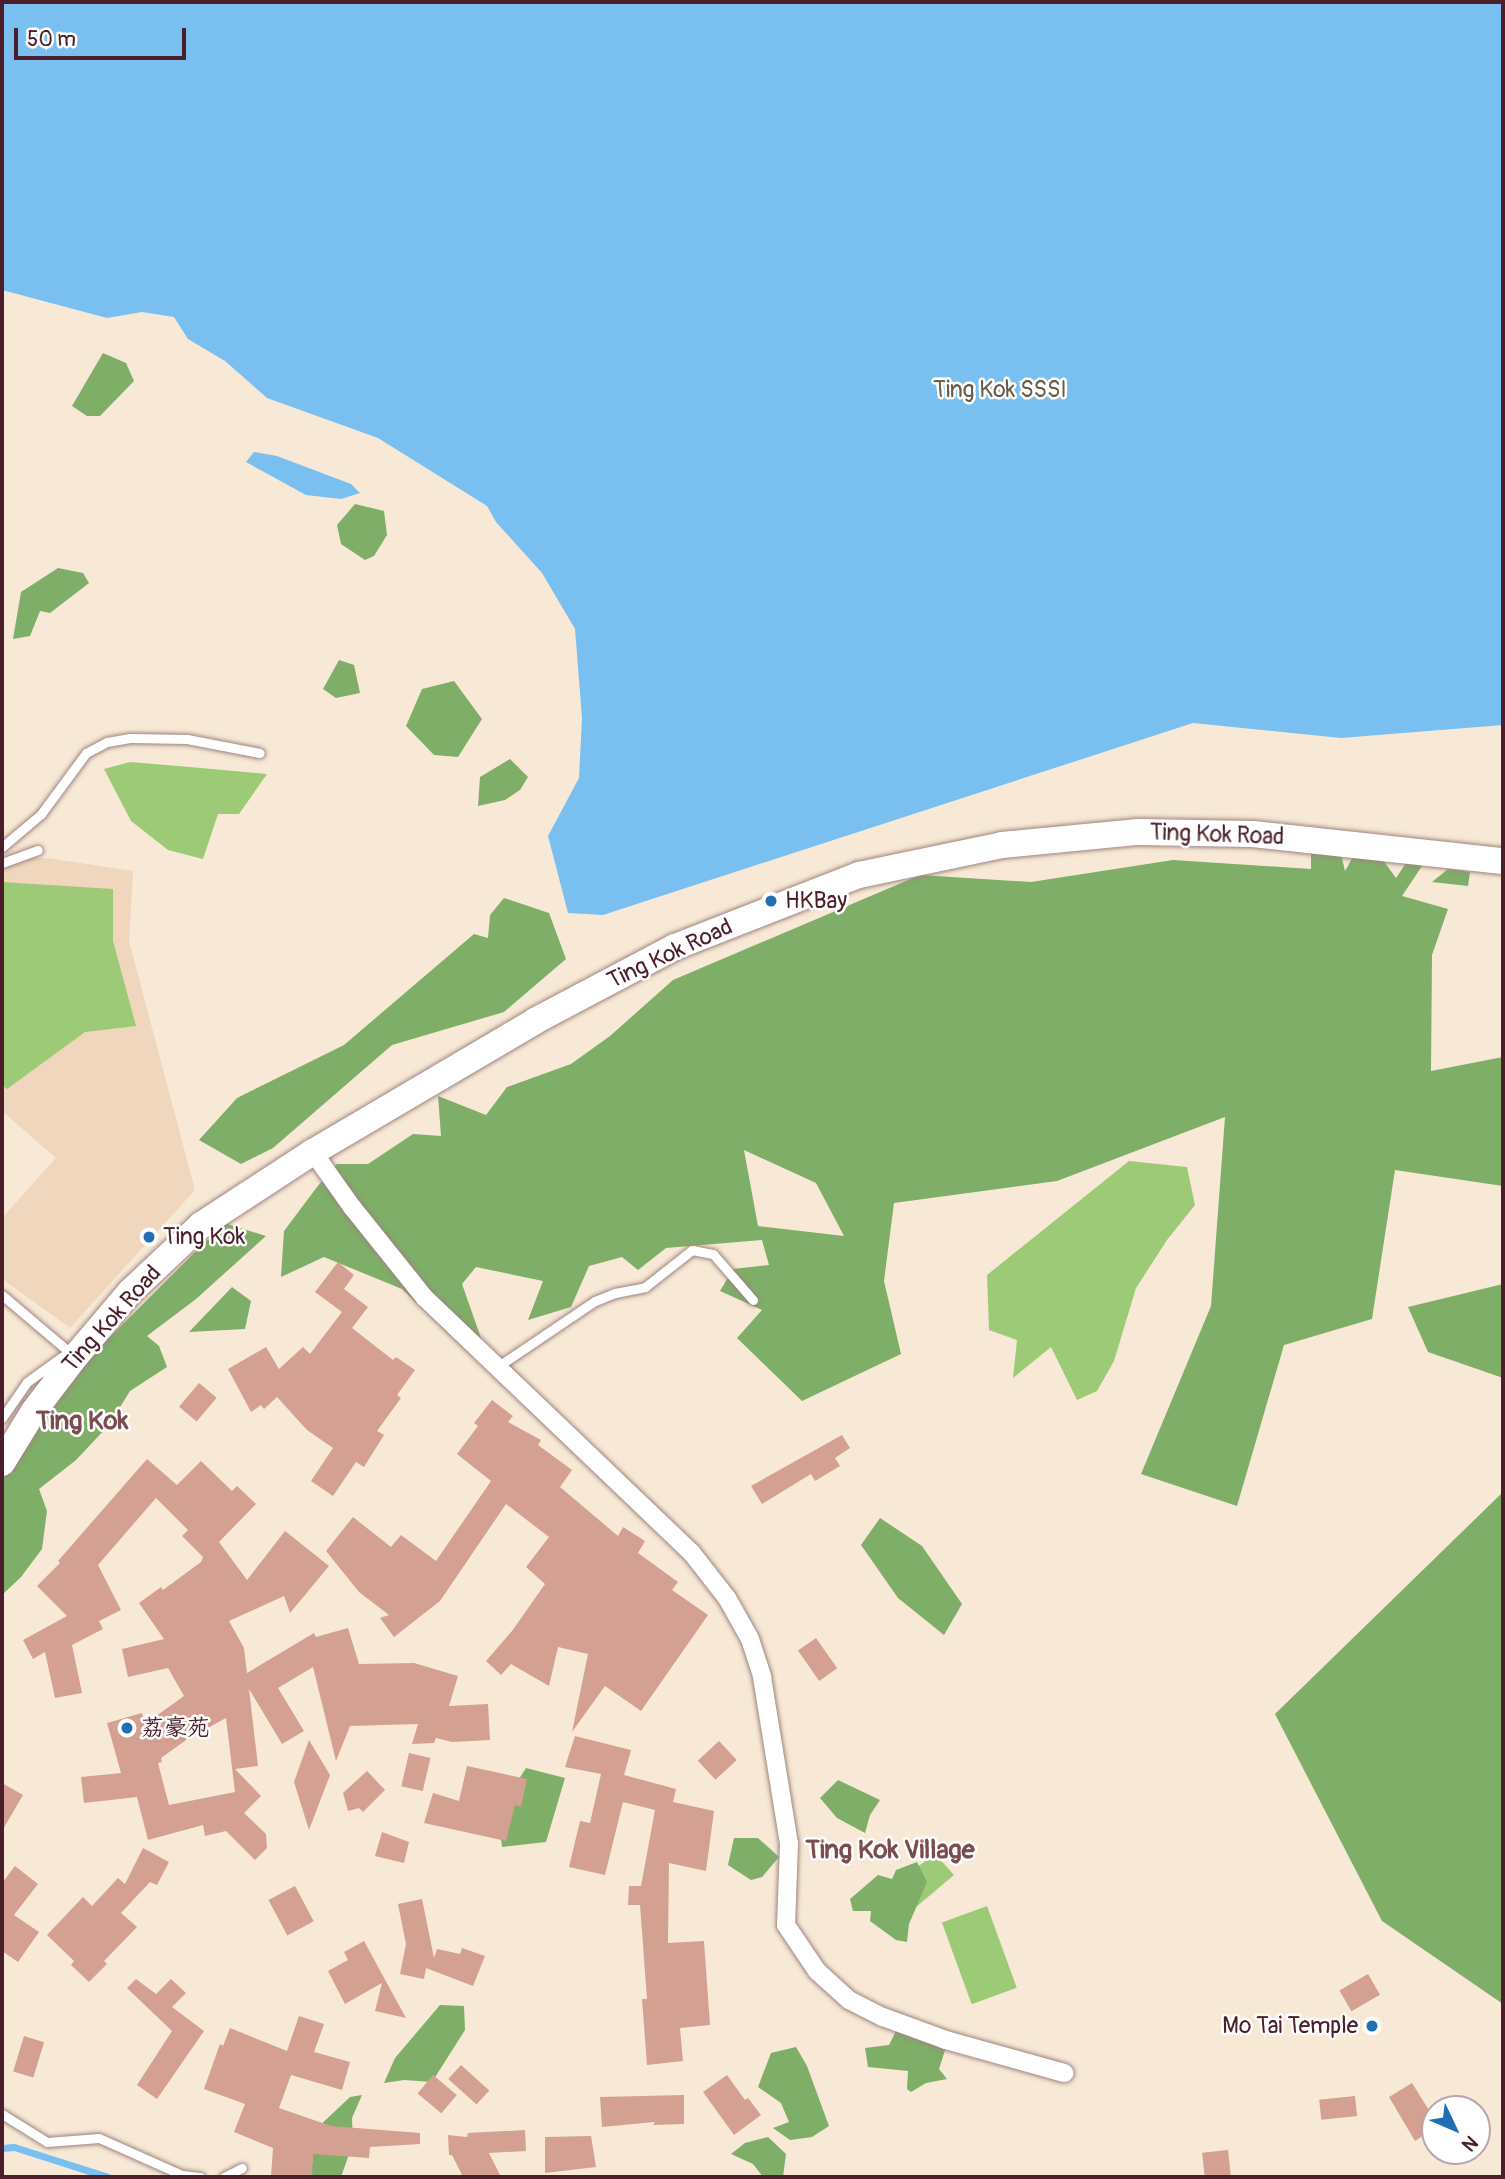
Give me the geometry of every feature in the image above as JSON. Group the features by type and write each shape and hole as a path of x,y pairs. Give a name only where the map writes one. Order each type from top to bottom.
{"main road":[{"name":"Ting Kok Road","path":"2,1463 72,1354 131,1292 201,1225 313,1152 535,1021 675,947 859,875 1002,845 1138,832 1253,834 1503,861"}],"street":[{"path":"313,1152 425,1298 691,1552 740,1619 762,1677 789,1844 786,1924 817,1971 849,2000 883,2017 946,2040 1064,2073"}],"lane":[{"path":"2,847 41,814 86,753 107,741 130,738 187,739 260,753"},
{"path":"2,863 38,850"},
{"path":"496,1367 606,1295 645,1287 692,1250 713,1254 752,1300"},
{"path":"2,1295 72,1354 27,1382 2,1418"},
{"path":"2,2114 47,2142 99,2138 182,2175 200,2177"},
{"path":"224,2177 242,2168"}],"shaded area":[{"path":"2,858 48,858 133,871 129,941 195,1190 70,1328 2,1279 2,1218 56,1158 2,1111"}],"green space":[{"path":"103,353 126,363 134,381 100,416 87,416 72,406"},
{"path":"355,504 384,511 387,535 374,556 365,560 341,544 337,525"},
{"path":"58,568 83,573 89,583 50,613 40,611 30,636 13,639 21,592"},
{"path":"339,660 354,665 360,693 336,698 323,689"},
{"path":"454,681 482,719 458,757 434,755 406,726 422,689"},
{"path":"510,759 528,777 520,790 505,800 478,806 480,777"},
{"path":"130,762 267,774 239,814 218,814 203,859 168,850 131,821 104,769"},
{"path":"1311,850 1341,854 1345,871 1354,855 1383,860 1396,878 1408,860 1422,866 1402,896 1448,909 1432,955 1431,1071 1503,1057 1503,1186 1395,1170 1372,1319 1284,1345 1237,1506 1141,1474 1211,1306 1225,1117 1057,1181 894,1203 884,1281 901,1354 802,1401 737,1338 762,1310 720,1291 733,1269 769,1265 762,1240 666,1248 638,1270 622,1257 589,1266 571,1307 528,1320 543,1281 476,1267 462,1284 481,1338 473,1357 402,1289 324,1257 281,1277 284,1231 317,1187 337,1164 368,1164 413,1134 441,1136 438,1096 486,1115 507,1087 571,1064 610,1036 673,980 920,875 1031,882 1173,860 1311,869","holes":["744,1150 816,1183 844,1236 758,1226"]},
{"path":"1448,869 1470,872 1468,886 1432,882"},
{"path":"2,882 113,889 113,941 136,1026 85,1032 7,1089 2,1085"},
{"path":"504,898 549,913 566,959 504,1012 392,1045 273,1148 241,1164 199,1140 237,1098 344,1045 474,934 488,938 490,915"},
{"path":"1129,1161 1187,1167 1195,1205 1167,1240 1136,1288 1114,1361 1097,1391 1077,1400 1051,1347 1013,1378 1017,1340 989,1330 987,1275"},
{"path":"224,1223 266,1236 196,1299 147,1336 159,1346 167,1367 130,1391 109,1425 76,1460 39,1489 47,1511 42,1549 21,1577 2,1595 2,1473 14,1468 24,1447 83,1364"},
{"path":"1503,1284 1503,1378 1428,1352 1408,1307"},
{"path":"232,1287 251,1301 245,1329 189,1332"},
{"path":"1503,1492 1503,2004 1382,1921 1275,1714"},
{"path":"880,1518 922,1546 962,1604 944,1635 898,1598 861,1545"},
{"path":"526,1768 565,1778 546,1842 502,1847 498,1812"},
{"path":"838,1780 880,1800 870,1815 865,1833 837,1818 820,1798"},
{"path":"734,1838 758,1838 779,1857 762,1877 751,1880 728,1865"},
{"path":"935,1854 954,1875 909,1913 884,1891"},
{"path":"917,1862 927,1882 909,1924 907,1942 896,1940 870,1921 871,1911 853,1911 850,1899 878,1875 892,1879 896,1870"},
{"path":"987,1906 1017,1988 972,2004 942,1922"},
{"path":"440,2005 464,2006 465,2030 432,2082 404,2080 384,2083 395,2058"},
{"path":"922,2027 941,2029 947,2044 939,2069 947,2079 926,2083 911,2092 907,2089 908,2071 868,2067 865,2048 889,2045 896,2031 915,2038"},
{"path":"796,2047 807,2066 829,2126 812,2137 790,2140 773,2128 789,2122 781,2103 758,2087 771,2053"},
{"path":"362,2095 352,2118 353,2143 341,2177 311,2177 315,2130 350,2097"},
{"path":"768,2137 786,2154 783,2177 763,2177 753,2164 731,2154 745,2143"}],"water":[{"name":"Ting Kok SSSI","path":"2,2 1503,2 1503,725 1341,738 1193,723 603,915 568,913 548,836 579,778 582,718 575,629 542,573 496,522 487,506 378,438 267,398 225,361 188,339 174,317 142,312 107,318 2,290"},
{"path":"254,452 277,456 351,484 360,493 341,499 306,495 246,462"}],"building":[{"path":"338,1262 354,1275 344,1289 368,1307 352,1328 393,1360 396,1357 415,1370 397,1395 401,1398 377,1431 384,1435 364,1467 356,1462 333,1496 311,1481 333,1448 307,1430 277,1397 264,1409 261,1405 251,1412 228,1369 266,1347 279,1369 303,1347 310,1354 342,1312 315,1292"},
{"path":"199,1383 217,1398 197,1422 179,1407"},
{"path":"492,1400 513,1416 508,1422 541,1440 538,1445 572,1470 560,1487 618,1536 623,1527 645,1541 638,1553 678,1582 672,1590 708,1615 641,1711 605,1686 572,1732 588,1654 558,1647 549,1686 511,1664 501,1675 486,1661 512,1631 545,1584 526,1567 549,1537 506,1504 440,1601 394,1637 380,1618 389,1615 359,1592 326,1551 353,1517 391,1547 401,1535 436,1561 491,1481 457,1454 478,1426 474,1423"},
{"path":"842,1435 850,1448 835,1458 840,1466 815,1481 811,1474 762,1504 751,1486"},
{"path":"147,1459 177,1485 201,1461 232,1491 237,1486 256,1504 219,1542 247,1580 285,1531 329,1566 290,1613 284,1596 229,1621 244,1648 247,1673 314,1633 316,1637 348,1628 359,1664 414,1663 458,1676 449,1706 488,1704 490,1740 452,1742 436,1738 434,1743 412,1744 418,1724 350,1726 336,1761 313,1667 278,1688 304,1731 282,1744 249,1689 258,1766 235,1769 261,1796 244,1813 266,1834 267,1848 255,1860 226,1831 205,1836 203,1825 148,1840 137,1797 84,1803 81,1777 121,1773 107,1723 142,1713 145,1724 184,1696 168,1668 128,1677 122,1649 164,1639 139,1603 161,1587 163,1590 201,1562 203,1557 182,1536 188,1530 156,1498 98,1565 121,1610 99,1621 103,1629 72,1645 82,1693 55,1698 45,1652 33,1659 23,1640 67,1616 37,1586 60,1563 58,1561","holes":["226,1718 235,1792 169,1805 158,1763 204,1727 206,1729"]},
{"path":"816,1638 837,1668 819,1681 798,1651"},
{"path":"575,1736 631,1750 624,1775 676,1789 673,1802 714,1811 706,1871 669,1863 668,1943 704,1941 710,2025 680,2028 683,2061 647,2065 642,1999 647,1999 640,1905 628,1905 629,1886 641,1886 655,1810 623,1802 605,1875 569,1867 580,1821 590,1823 601,1774 565,1767"},
{"path":"309,1740 330,1775 309,1830 294,1782"},
{"path":"719,1741 737,1760 716,1780 698,1761"},
{"path":"409,1753 430,1758 423,1791 401,1786"},
{"path":"467,1766 527,1779 521,1807 515,1805 506,1841 424,1823 433,1793 459,1801"},
{"path":"367,1771 385,1790 363,1812 359,1808 348,1811 343,1793"},
{"path":"2,1783 23,1795 2,1831"},
{"path":"382,1832 409,1842 404,1863 375,1856"},
{"path":"143,1848 169,1862 157,1885 150,1882 121,1913 137,1927 104,1961 107,1964 89,1982 71,1965 74,1961 47,1935 83,1897 92,1906 118,1878 125,1884"},
{"path":"15,1866 38,1884 14,1915 39,1932 18,1962 2,1951 2,1883"},
{"path":"295,1886 314,1921 287,1935 269,1900"},
{"path":"422,1899 434,1958 437,1949 460,1954 462,1948 485,1956 473,1986 426,1968 424,1979 400,1974 406,1944 398,1904"},
{"path":"364,1941 406,2018 375,2011 382,1983 345,2004 328,1971 348,1960 344,1952"},
{"path":"1368,1974 1380,1995 1351,2011 1339,1991"},
{"path":"136,1979 156,1994 171,1979 186,1993 172,2007 204,2031 157,2099 137,2085 172,2031 127,1988"},
{"path":"299,2016 324,2024 314,2052 350,2062 342,2090 291,2075 279,2108 331,2126 420,2133 420,2144 370,2147 369,2158 313,2154 312,2177 271,2177 273,2148 234,2132 245,2104 204,2089 220,2044 223,2046 230,2028 287,2051"},
{"path":"24,2036 44,2042 33,2078 13,2071"},
{"path":"461,2065 489,2090 477,2105 448,2079"},
{"path":"433,2075 457,2095 441,2113 418,2093"},
{"path":"727,2075 745,2100 748,2098 761,2115 734,2135 703,2092"},
{"path":"1412,2083 1421,2097 1421,2137 1415,2141 1389,2097"},
{"path":"684,2095 684,2124 653,2125 655,2122 602,2127 600,2097"},
{"path":"1355,2096 1357,2116 1321,2120 1319,2100"},
{"path":"525,2130 526,2151 489,2153 501,2177 463,2177 452,2155 449,2155 448,2135 467,2137 468,2133"},
{"path":"591,2136 596,2167 545,2173 545,2137"},
{"path":"1228,2150 1231,2177 1205,2177 1202,2153"}],"waterway":[{"path":"2,2148 14,2147 108,2177"}],"place":[{"name":"HKBay","path":"771,901"},
{"name":"Ting Kok","path":"149,1237"},
{"name":"荔豪苑","path":"127,1728"},
{"name":"Mo Tai Temple","path":"1372,2026"}],"district":[{"name":"Ting Kok","path":"82,1422"},
{"name":"Ting Kok Village","path":"890,1851"}]}
